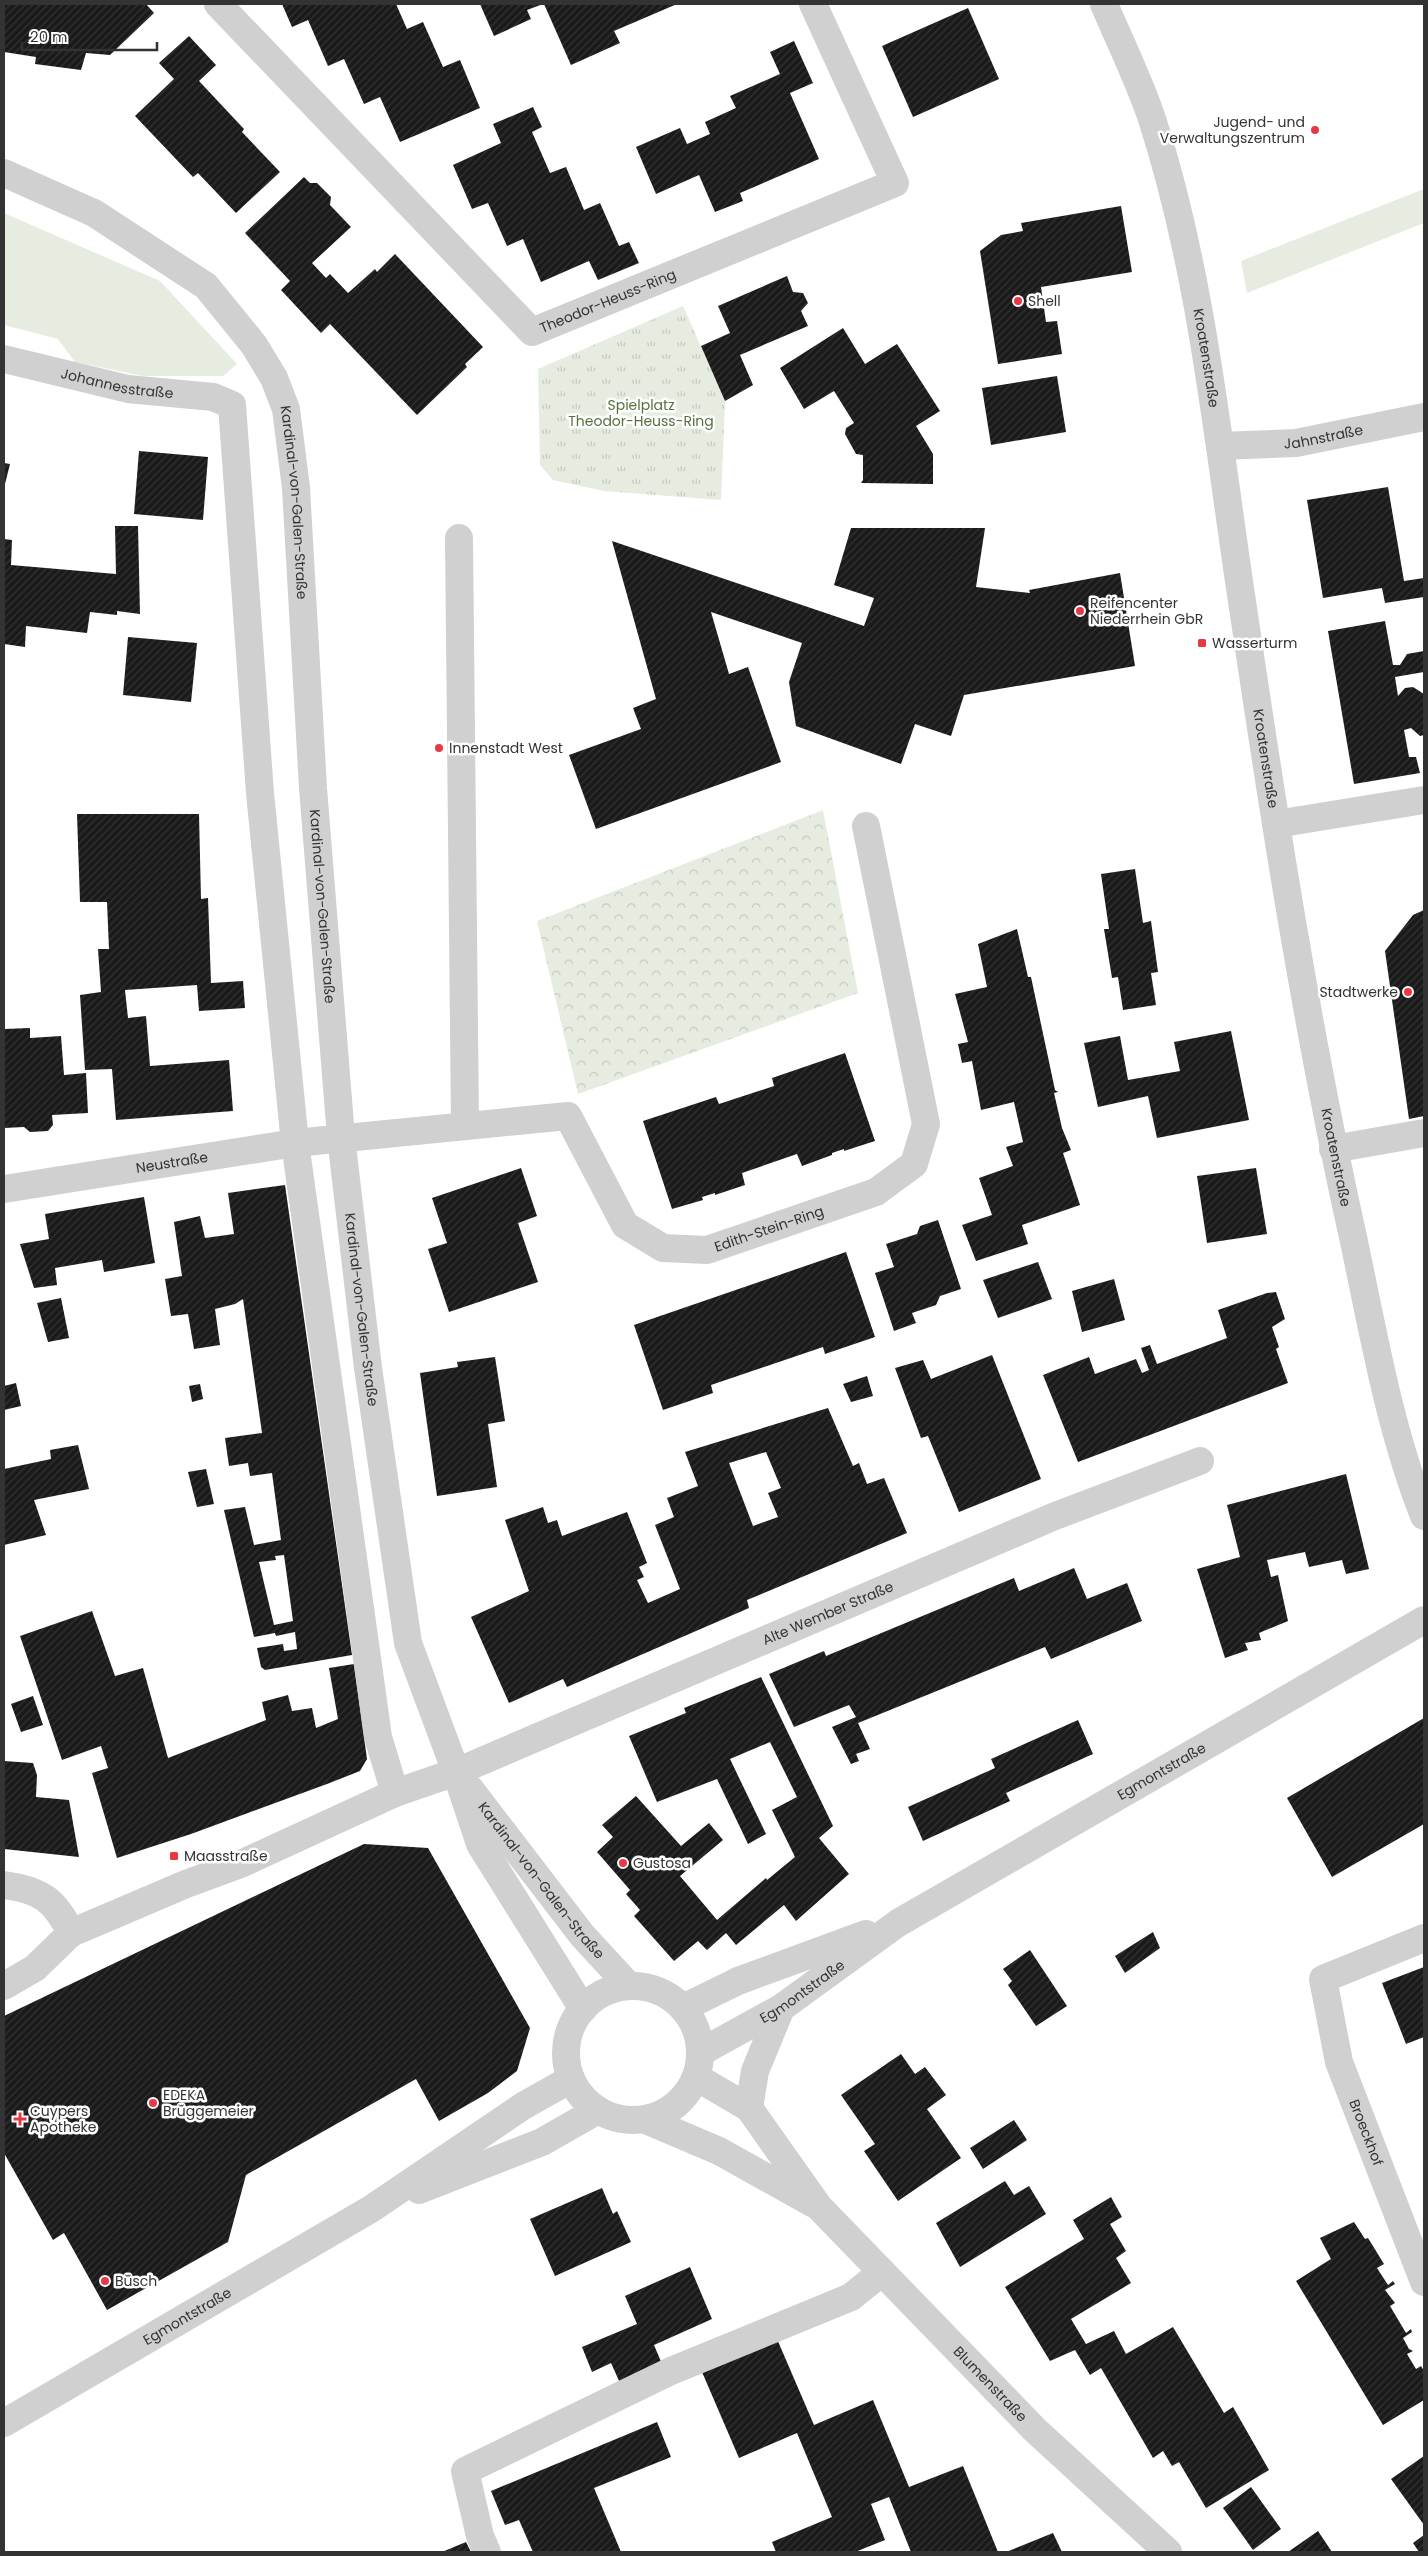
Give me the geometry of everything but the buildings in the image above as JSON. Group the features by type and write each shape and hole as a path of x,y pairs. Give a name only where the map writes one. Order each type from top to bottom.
{"street":[{"name":"Theodor-Heuss-Ring","path":"218,4 532,332 894,183 813,4"},
{"name":"Kroatenstraße","path":"1104,4 1150,114 1171,185 1192,276 1220,446 1276,824 1333,1148 1381,1370 1406,1469 1424,1516"},
{"name":"Kardinal-von-Galen-Straße","path":"4,173 94,212 206,286 254,345 274,378 286,409 296,488 313,788 342,1138 368,1368 408,1643 456,1772 480,1844 583,2009"},
{"name":"Johannesstraße","path":"4,360 128,389 213,397 232,405 260,793 294,1143"},
{"name":"Jahnstraße","path":"1220,446 1296,443 1424,418"},
{"path":"458,538 466,1126"},
{"path":"1276,824 1424,800"},
{"name":"Edith-Stein-Ring","path":"342,1138 568,1116 624,1225 663,1248 707,1250 876,1192 914,1164 926,1124 866,826"},
{"path":"1333,1148 1424,1133"},
{"name":"Neustraße","path":"4,1189 294,1143 342,1138"},
{"path":"294,1143 378,1737 395,1793"},
{"name":"Alte Wember Straße","path":"456,1772 1055,1516 1200,1461"},
{"name":"Egmontstraße","path":"698,2064 781,2008 898,1923 1424,1620"},
{"name":"Kardinal-von-Galen-Straße","path":"456,1772 582,1935 629,1986"},
{"path":"4,1986 35,1968 71,1933 186,1884 244,1863 395,1793 456,1772"},
{"path":"4,1885 26,1888 46,1899 60,1910 71,1933"},
{"name":"Egmontstraße","path":"683,2008 738,1981 898,1923"},
{"name":"Broeckhof","path":"1424,1938 1323,1978 1339,2062 1424,2282"},
{"path":"629,1986 652,1989 673,1999 683,2008 696,2029 698,2064 685,2097 668,2111 646,2120 621,2120 598,2110 582,2097 571,2079 566,2061 567,2042 572,2024 583,2009 604,1992 629,1986"},
{"path":"749,2108 755,2071 781,2008"},
{"name":"Blumenstraße","path":"698,2064 749,2108 820,2207 882,2272 1034,2429 1168,2552"},
{"name":"Egmontstraße","path":"4,2423 371,2209 523,2106 571,2079"},
{"name":"Egmontstraße","path":"371,2209 542,2142 598,2110"},
{"name":"Blumenstraße","path":"646,2120 719,2151 820,2207"},
{"path":"484,2544 464,2471 670,2371 851,2297 882,2272"}],"green space":[{"path":"1424,189 1424,223 1247,293 1241,261"},
{"path":"4,213 160,281 237,364 223,376 143,376 75,362 58,339 4,325"},
{"name":"Spielplatz Theodor-Heuss-Ring","path":"683,306 725,401 721,500 604,491 553,480 540,465 538,369"},
{"path":"823,810 858,993 578,1094 537,921"}],"place":[{"name":"Jugend- und Verwaltungszentrum","path":"1315,130"},
{"name":"Shell","path":"1018,301"},
{"name":"Reifencenter Niederrhein GbR","path":"1080,611"},
{"name":"Wasserturm","path":"1202,643"},
{"name":"Innenstadt West","path":"439,748"},
{"name":"Stadtwerke","path":"1408,992"},
{"name":"Maasstraße","path":"174,1856"},
{"name":"Gustosa","path":"623,1863"},
{"name":"EDEKA Brüggemeier","path":"153,2103"},
{"name":"Cuypers Apotheke","path":"20,2119"},
{"name":"Büsch","path":"105,2281"}]}
